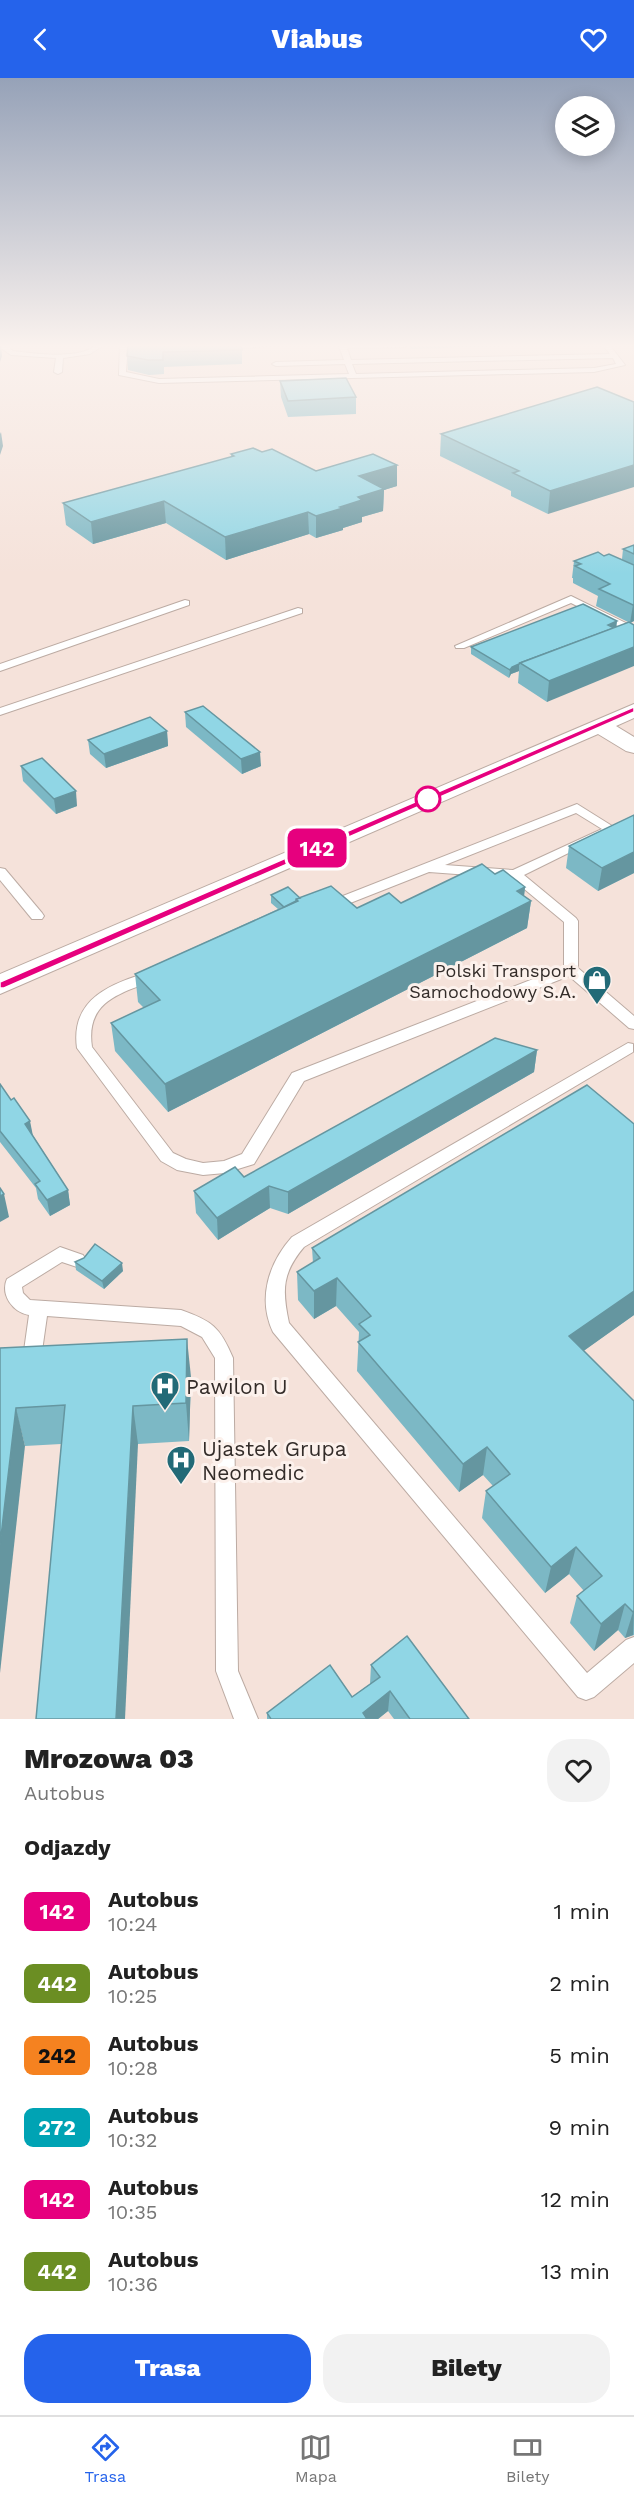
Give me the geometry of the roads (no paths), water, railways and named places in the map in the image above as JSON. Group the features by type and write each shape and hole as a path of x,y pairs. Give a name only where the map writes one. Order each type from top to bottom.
{"street":[{"path":"0,985 634,710"},
{"path":"599,725 634,746"}],"lane":[{"path":"460,646 571,599 630,634"},
{"path":"0,668 184,603"},
{"path":"0,712 298,611"},
{"path":"315,911 424,868 577,808 611,830 515,873 424,868"},
{"path":"0,872 38,916"},
{"path":"515,873 571,921 571,970 634,1024"},
{"path":"163,972 108,993 93,1006 83,1020 81,1033 85,1048 167,1157 183,1165 203,1169 225,1167 248,1159 298,1077 571,970"},
{"path":"628,1048 298,1242 284,1257 275,1278 275,1300 280,1326 586,1689 634,1648"},
{"path":"77,1260 60,1254 13,1284 14,1296 26,1307 181,1318 205,1326 217,1342 224,1358 228,1671 246,1719"},
{"path":"39,1308 30,1369 53,1368"}],"place":[{"name":"Polski Transport Samochodowy S.A.","path":"597,1006"},
{"name":"Pawilon U","path":"165,1412"},
{"name":"Ujastek Grupa Neomedic","path":"181,1486"}]}
